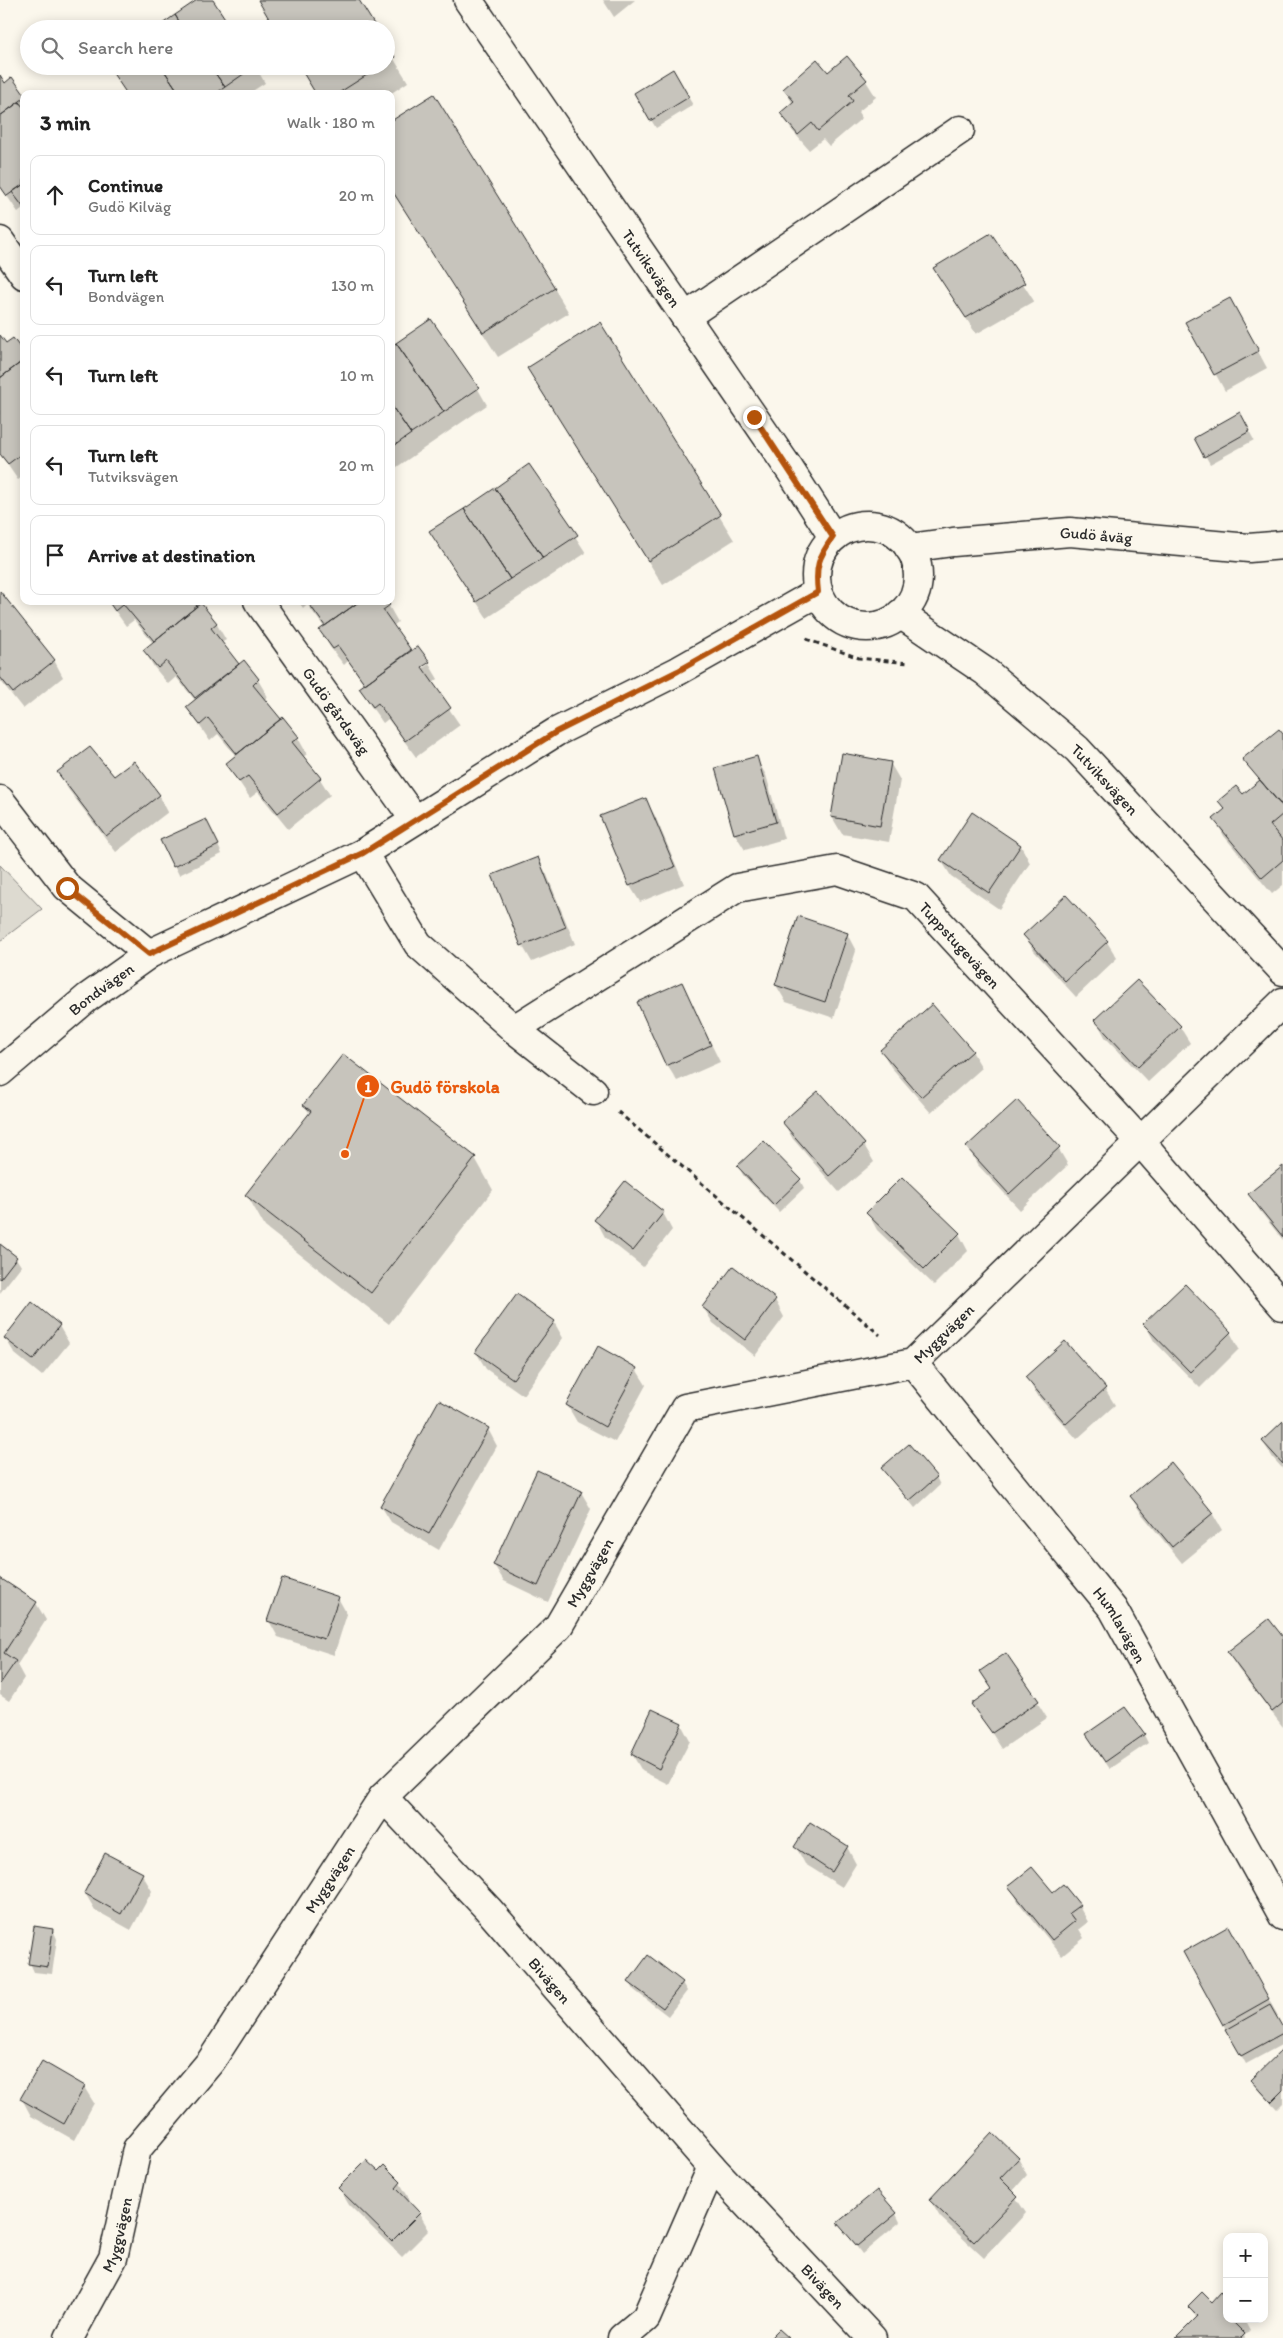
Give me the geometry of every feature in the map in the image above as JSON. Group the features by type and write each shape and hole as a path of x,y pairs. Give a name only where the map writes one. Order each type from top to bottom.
{"street":[{"name":"Tutviksvägen","path":"468,0 790,470 833,537"},
{"path":"685,317 960,130"},
{"path":"0,242 20,270"},
{"path":"870,524 890,529 909,548 915,559 918,579 913,598 900,614 884,624 863,627 844,622 828,609 818,592 816,572 821,553 833,537 850,527 870,524"},
{"name":"Gudö åväg","path":"909,548 953,542 1070,532 1249,548 1283,545"},
{"name":"Bondvägen","path":"0,1072 87,998 149,954 363,853 556,732 678,671 818,592"},
{"name":"Gudö gårdsväg","path":"261,605 415,820"},
{"name":"Tutviksvägen","path":"900,614 986,672 1077,749 1283,971"},
{"path":"0,800 67,888 149,954"},
{"path":"363,853 418,944 514,1029 593,1091"},
{"name":"Tuppstugevägen","path":"514,1029 737,888 837,870 916,897 1140,1141 1283,1306"},
{"name":"Myggvägen","path":"69,2338 113,2258 137,2149 211,2061 383,1797 558,1627 685,1408 913,1362 1283,1002"},
{"name":"Humlavägen","path":"913,1362 1112,1608 1283,1916"},
{"name":"Bivägen","path":"383,1797 488,1909 712,2167 872,2338"},
{"path":"622,2338 646,2318 712,2167"}],"path":[{"path":"804,639 859,658 912,663"},
{"path":"593,1091 913,1362"}],"shaded area":[{"path":"0,865 42,909 0,941"}],"building":[{"path":"197,0 213,0 226,20 178,20 175,15"},
{"path":"258,0 359,0 371,20 270,20"},
{"path":"175,15 178,20 168,20"},
{"path":"847,56 867,80 849,95 853,101 818,131 812,123 798,135 780,113 794,101 783,89 817,59 828,72"},
{"path":"673,69 689,97 650,121 634,93"},
{"path":"0,75 5,83 12,77 21,90 20,101 0,116"},
{"path":"114,75 167,75 177,90 124,90"},
{"path":"167,75 216,75 225,87 221,90 177,90"},
{"path":"216,75 242,75 225,87"},
{"path":"304,75 367,75 343,90 314,90"},
{"path":"434,94 555,288 483,333 395,195 395,118"},
{"path":"19,102 20,103 20,187 7,196 0,186 0,116"},
{"path":"20,187 20,203 12,192"},
{"path":"991,233 1025,283 966,318 933,268"},
{"path":"1230,298 1259,351 1214,375 1185,322"},
{"path":"431,319 479,388 444,412 396,343"},
{"path":"600,322 721,515 648,561 527,368"},
{"path":"0,335 6,343 13,338 20,348 20,363 0,378"},
{"path":"395,344 444,412 411,434 395,411"},
{"path":"20,363 20,455 8,464 0,454 0,378"},
{"path":"395,411 411,434 395,445"},
{"path":"1240,412 1250,431 1204,457 1194,438"},
{"path":"529,464 578,535 543,558 495,488"},
{"path":"495,488 543,558 510,579 464,509"},
{"path":"464,509 510,579 476,602 429,531"},
{"path":"0,591 55,660 13,693 0,677"},
{"path":"111,605 122,605 115,611"},
{"path":"124,605 196,605 197,606 154,641"},
{"path":"199,605 203,605 217,623 211,628 239,664 195,698 166,661 158,668 143,650"},
{"path":"310,605 354,605 325,626"},
{"path":"354,605 390,605 383,610 411,650 365,684 338,646 333,649 319,630"},
{"path":"418,646 430,662 422,667 451,708 405,741 378,703 373,707 359,688"},
{"path":"244,660 259,679 253,685 281,719 237,754 208,718 200,725 186,707"},
{"path":"283,717 299,737 292,742 321,778 278,813 248,776 239,782 225,764"},
{"path":"1279,729 1283,734 1283,802 1280,804 1242,759"},
{"path":"90,747 114,776 134,761 160,795 106,836 57,772"},
{"path":"842,753 891,762 880,826 831,817"},
{"path":"757,756 776,822 734,834 715,768"},
{"path":"1260,780 1283,807 1283,814 1270,825 1283,841 1283,860 1262,878 1213,819 1225,809 1218,801 1236,786 1243,794"},
{"path":"646,798 675,867 629,886 600,816"},
{"path":"972,812 1021,845 989,893 940,860"},
{"path":"206,819 219,845 173,867 160,840"},
{"path":"538,857 566,927 521,946 492,875"},
{"path":"1066,895 1108,941 1065,981 1023,935"},
{"path":"798,916 848,933 825,1002 775,985"},
{"path":"1137,980 1181,1026 1138,1067 1094,1020"},
{"path":"682,982 711,1045 666,1066 637,1002"},
{"path":"932,1004 973,1051 921,1097 880,1050"},
{"path":"343,1054 476,1157 371,1293 245,1195 311,1111 303,1105"},
{"path":"818,1091 865,1144 829,1176 782,1122"},
{"path":"1017,1100 1060,1147 1009,1194 966,1147"},
{"path":"764,1141 801,1179 774,1205 737,1166"},
{"path":"1283,1166 1283,1237 1248,1194"},
{"path":"902,1177 960,1233 924,1269 866,1213"},
{"path":"625,1181 664,1212 633,1251 594,1220"},
{"path":"0,1244 17,1257 0,1279"},
{"path":"733,1266 776,1299 745,1340 702,1307"},
{"path":"1185,1284 1231,1332 1190,1372 1143,1324"},
{"path":"517,1294 555,1321 513,1379 475,1352"},
{"path":"32,1302 60,1325 33,1360 4,1338"},
{"path":"1065,1341 1106,1388 1066,1424 1025,1377"},
{"path":"598,1346 637,1368 605,1427 566,1405"},
{"path":"439,1400 489,1428 429,1534 380,1506"},
{"path":"1283,1421 1283,1464 1262,1441"},
{"path":"909,1444 937,1477 909,1501 881,1468"},
{"path":"1171,1462 1213,1513 1172,1547 1130,1496"},
{"path":"537,1470 582,1491 538,1586 493,1565"},
{"path":"0,1578 37,1602 4,1653 16,1661 0,1684"},
{"path":"282,1578 339,1597 324,1639 267,1621"},
{"path":"1269,1619 1283,1637 1283,1703 1272,1712 1227,1652"},
{"path":"1006,1653 1039,1701 992,1733 971,1704 992,1689 980,1671"},
{"path":"1125,1707 1145,1734 1105,1762 1086,1734"},
{"path":"652,1709 682,1723 659,1769 631,1754"},
{"path":"810,1822 848,1846 832,1872 794,1847"},
{"path":"105,1853 143,1873 121,1914 84,1893"},
{"path":"1032,1867 1053,1892 1063,1884 1080,1905 1069,1913 1075,1921 1052,1940 1008,1886"},
{"path":"34,1926 53,1929 48,1967 28,1964"},
{"path":"1229,1926 1269,1999 1223,2025 1183,1952"},
{"path":"648,1955 683,1982 663,2008 628,1982"},
{"path":"1270,2005 1283,2028 1283,2033 1241,2056 1226,2030"},
{"path":"1283,2049 1283,2090 1271,2102 1251,2080"},
{"path":"42,2061 85,2086 64,2124 20,2099"},
{"path":"992,2132 1019,2158 1000,2178 1018,2196 974,2242 929,2200"},
{"path":"366,2160 378,2171 384,2165 401,2182 396,2188 420,2213 392,2241 338,2188"},
{"path":"877,2190 897,2213 857,2246 837,2223"},
{"path":"1202,2292 1212,2302 1221,2292 1223,2294 1223,2323 1234,2323 1245,2334 1241,2338 1176,2338 1198,2316 1188,2306"},
{"path":"779,2329 789,2338 770,2338"}],"place":[{"name":"Gudö förskola","path":"345,1154"}],"route":[{"path":"67,888 149,954 363,853 556,732 678,671 818,592 816,572 821,553 833,537 754,417"}]}
